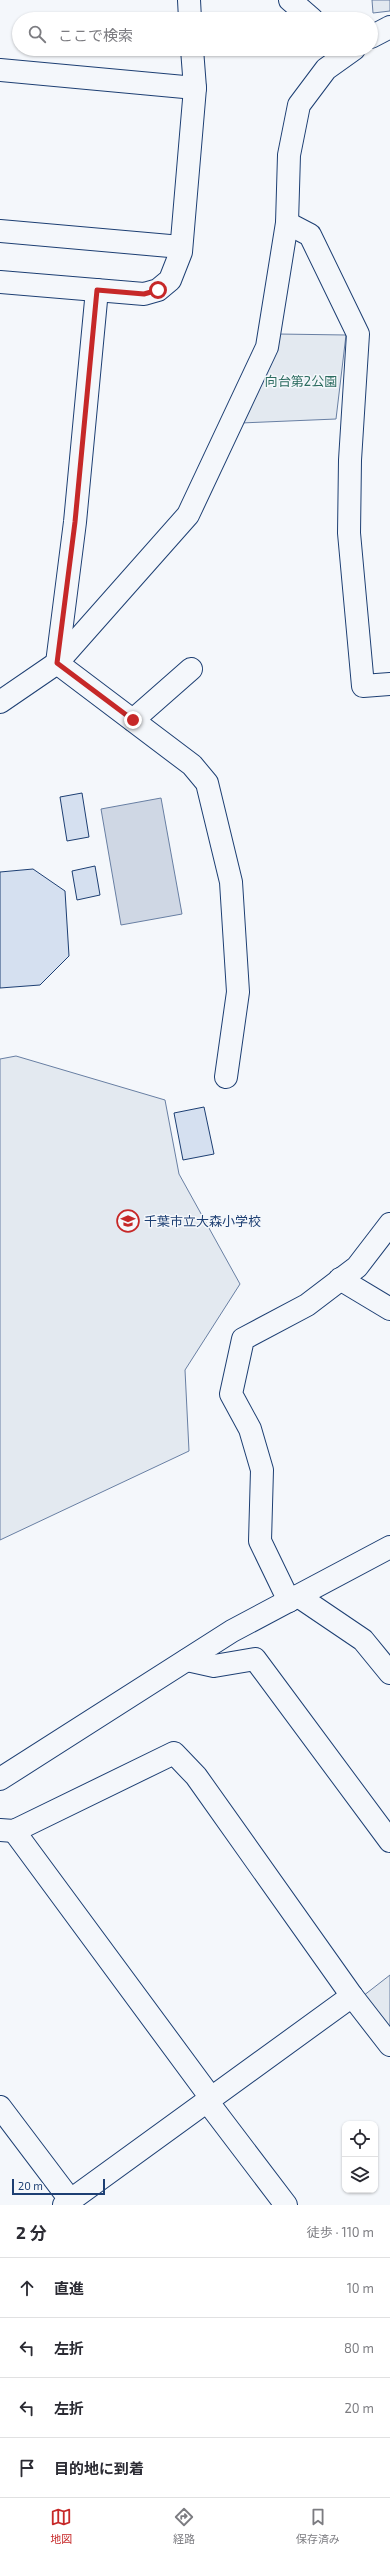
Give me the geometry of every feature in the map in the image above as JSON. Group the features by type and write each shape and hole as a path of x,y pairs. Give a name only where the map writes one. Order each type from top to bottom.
{"street":[{"path":"189,0 190,12"},
{"path":"290,0 304,12"},
{"path":"378,33 390,27"},
{"path":"0,282 144,294 158,290 170,280 181,250 195,88 193,56"},
{"path":"0,702 57,663 188,515 267,347 287,223 289,155 299,106 326,69 342,56"},
{"path":"0,70 195,88"},
{"path":"287,223 310,235 358,334 350,460 349,533 363,686 390,684"},
{"path":"0,231 181,250"},
{"path":"57,663 75,522 97,290"},
{"path":"57,663 192,765 207,783 231,882 238,992 226,1077"},
{"path":"133,720 191,669"},
{"path":"390,1224 357,1267 307,1305 243,1339 230,1394 250,1429 262,1470 260,1541 293,1598 363,1640 390,1673"},
{"path":"340,1279 390,1309"},
{"path":"0,1779 232,1631 390,1547"},
{"path":"187,1660 214,1666 255,1659 390,1841"},
{"path":"286,2205 7,1830 174,1753 196,1776 352,1996 390,2045"},
{"path":"0,2107 67,2203 352,1996"}],"green space":[{"path":"372,0 390,0 390,11 373,12"},
{"name":"向台第2公園","path":"278,334 346,335 336,419 241,423"},
{"path":"16,1056 165,1100 179,1174 240,1284 185,1370 189,1451 0,1540 0,1059"},
{"path":"390,1975 390,2031 363,1996"}],"shaded area":[{"path":"161,798 182,914 121,925 101,809"}],"building":[{"path":"82,793 89,837 67,841 60,797"},
{"path":"95,866 100,895 77,900 72,871"},
{"path":"33,869 65,891 69,956 40,985 0,988 0,872"},
{"path":"204,1107 214,1154 183,1160 174,1113"}],"place":[{"name":"千葉市立大森小学校","path":"128,1221"}],"route":[{"path":"133,720 57,663 75,522 97,290 144,294 158,290"}]}
